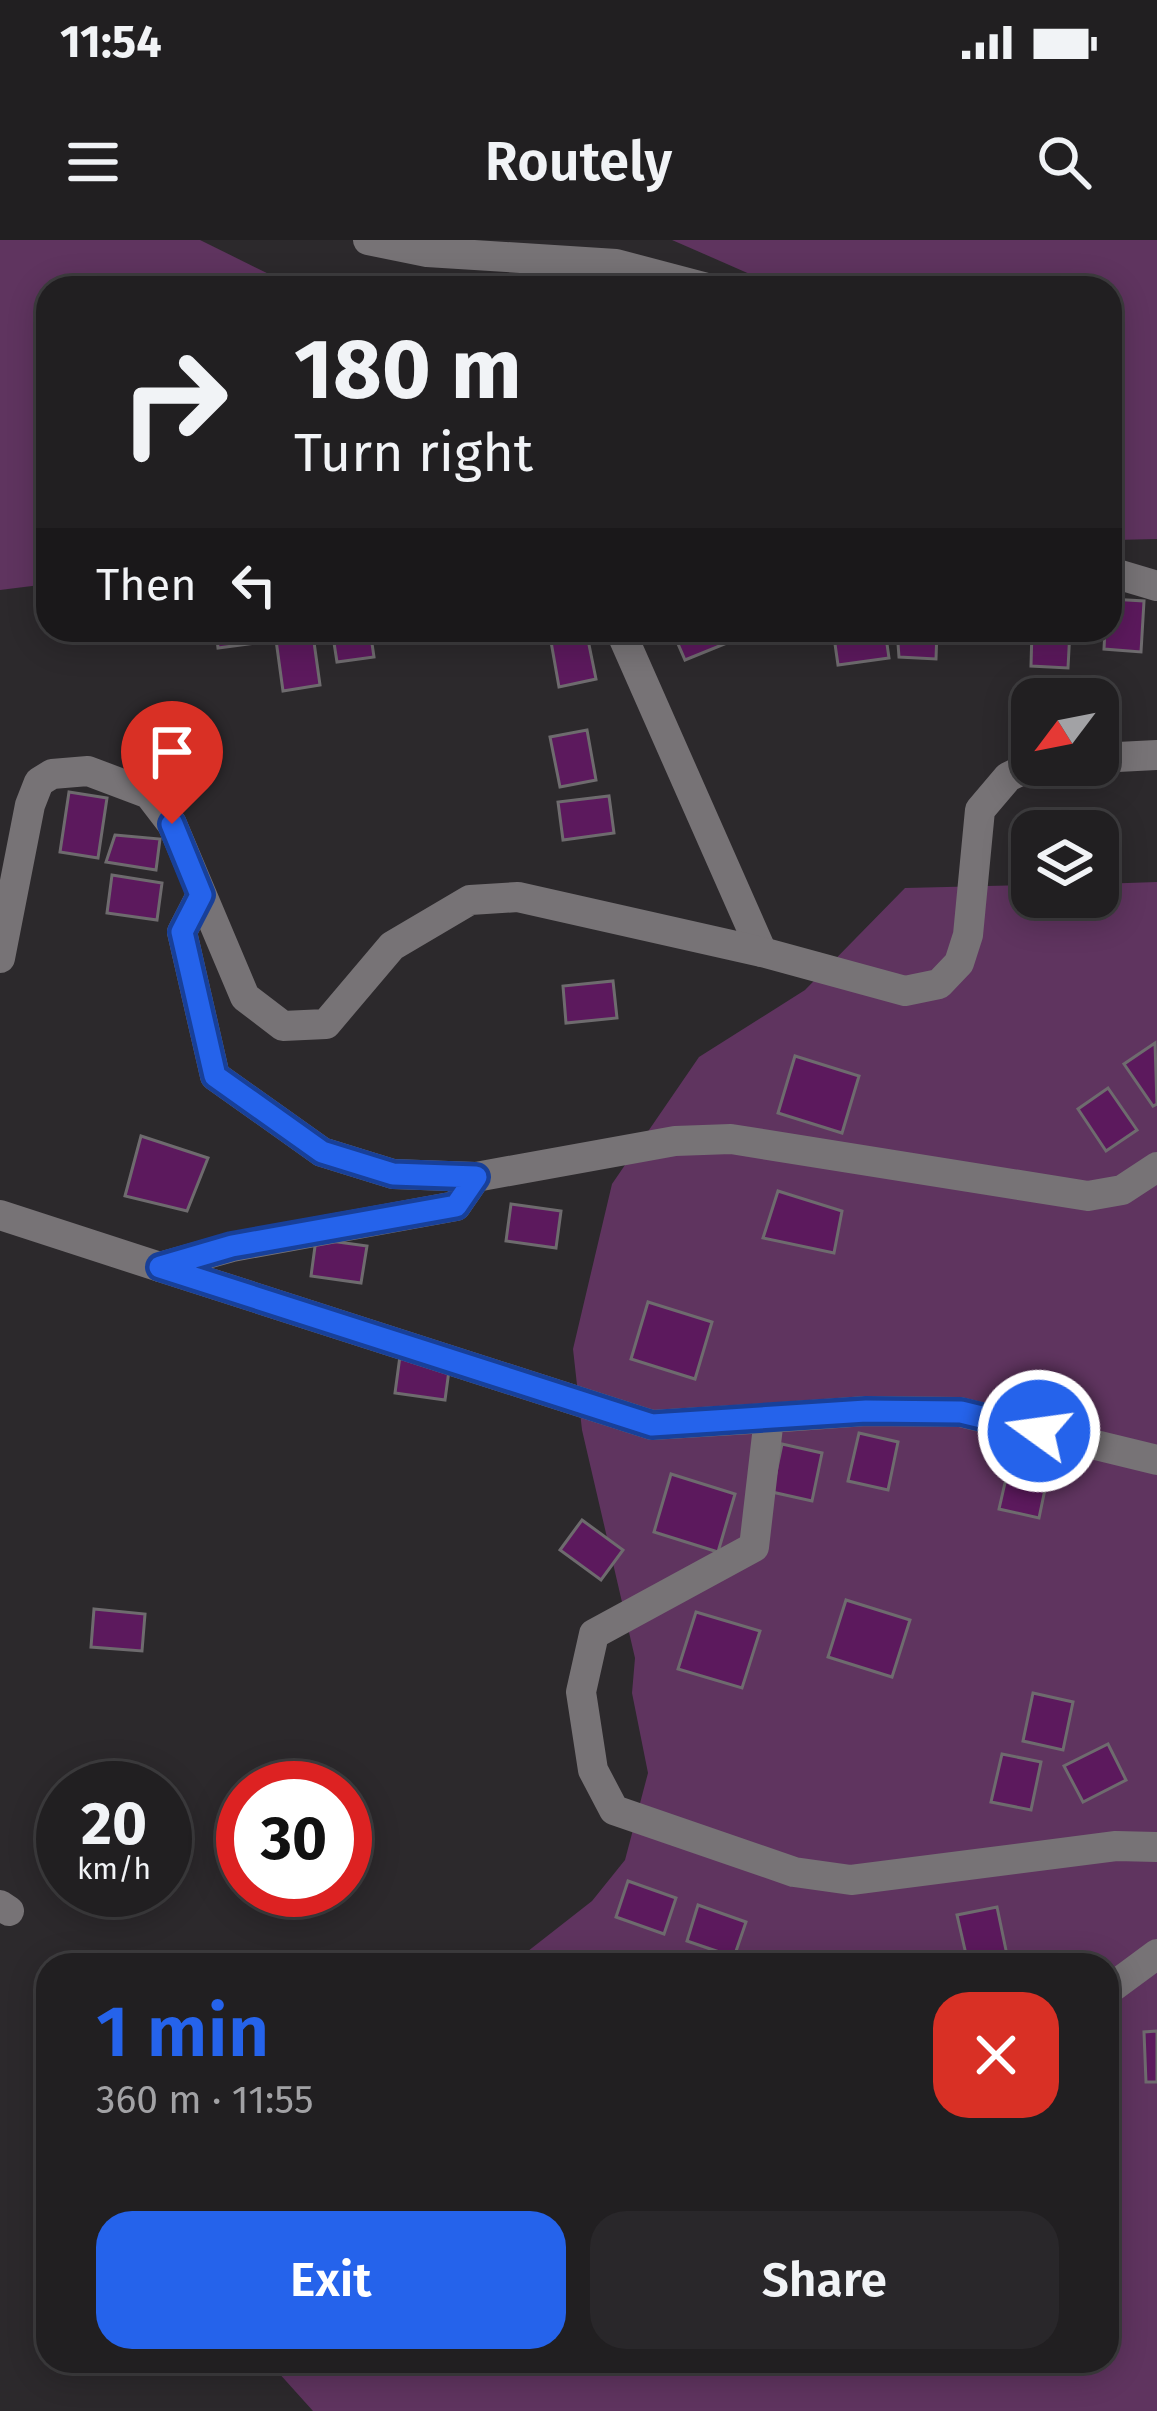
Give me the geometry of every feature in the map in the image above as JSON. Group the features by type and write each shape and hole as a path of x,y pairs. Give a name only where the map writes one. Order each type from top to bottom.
{"street":[{"path":"368,240 427,252 616,264 662,276"},
{"path":"1122,576 1157,586"},
{"path":"625,642 762,952"},
{"path":"1119,757 1157,755"},
{"path":"0,958 30,805 39,782 52,774 88,772 149,794 172,824 245,997 283,1026 326,1024 392,946 470,900 518,897 762,952 905,991 939,984 959,963 968,934 980,810 1011,776"},
{"path":"201,895 182,932 215,1076 322,1152 393,1174 476,1177 675,1141 731,1139 1088,1196 1122,1190 1157,1167"},
{"path":"160,1267 232,1246 456,1206 476,1177"},
{"path":"0,1215 652,1425 866,1411 961,1412 1157,1460"},
{"path":"769,1418 754,1547 593,1634 581,1692 592,1770 614,1810 794,1872 851,1880 1116,1846 1157,1847"},
{"path":"1119,1982 1157,1954"}],"shaded area":[{"path":"0,240 200,240 273,276 36,276 36,586 0,590"},
{"path":"672,240 1157,240 1157,539 1122,540 1122,276 754,276"},
{"path":"1157,882 1157,2411 313,2411 279,2373 1119,2373 1119,1953 526,1953 592,1901 625,1860 648,1773 632,1693 635,1658 582,1430 573,1349 612,1184 699,1057 805,990 905,888 1011,885 1011,918 1119,918 1119,883"}],"building":[{"path":"1122,600 1144,601 1141,652 1104,649 1104,642 1122,642"},
{"path":"217,642 255,642 255,643 218,648"},
{"path":"276,642 314,642 320,685 283,691"},
{"path":"334,642 372,642 374,657 337,662"},
{"path":"551,642 588,642 596,679 559,687"},
{"path":"677,642 730,642 685,660"},
{"path":"835,642 887,642 889,658 838,665"},
{"path":"898,642 937,642 936,659 899,657"},
{"path":"1032,642 1069,642 1068,668 1031,666"},
{"path":"587,730 596,780 560,787 550,737"},
{"path":"69,792 107,798 98,858 60,852"},
{"path":"609,796 614,833 563,840 558,802"},
{"path":"115,835 160,839 156,870 106,862"},
{"path":"112,875 162,883 157,920 107,913"},
{"path":"613,981 617,1018 566,1023 563,986"},
{"path":"1155,1043 1157,1104 1153,1106 1124,1064"},
{"path":"795,1056 859,1076 842,1133 778,1113"},
{"path":"1108,1088 1137,1130 1106,1151 1078,1109"},
{"path":"141,1136 208,1158 187,1211 125,1196"},
{"path":"778,1191 842,1211 834,1253 763,1238"},
{"path":"511,1204 561,1211 556,1248 506,1241"},
{"path":"316,1239 367,1246 361,1283 311,1276"},
{"path":"648,1302 712,1322 695,1379 631,1359"},
{"path":"400,1356 450,1363 445,1400 395,1393"},
{"path":"859,1433 898,1442 888,1490 848,1481"},
{"path":"782,1444 822,1453 812,1501 772,1492"},
{"path":"1010,1461 1049,1470 1039,1518 999,1509"},
{"path":"671,1474 735,1494 718,1552 654,1532"},
{"path":"582,1520 623,1550 601,1580 560,1550"},
{"path":"846,1600 910,1620 892,1677 828,1657"},
{"path":"94,1609 145,1614 142,1651 91,1647"},
{"path":"696,1612 760,1631 742,1688 678,1669"},
{"path":"1033,1693 1073,1702 1063,1750 1023,1741"},
{"path":"1108,1744 1126,1780 1083,1802 1064,1766"},
{"path":"1002,1754 1041,1762 1031,1810 991,1802"},
{"path":"628,1881 676,1898 664,1934 616,1917"},
{"path":"698,1905 746,1922 735,1953 687,1941"},
{"path":"997,1907 1007,1953 966,1953 957,1915"},
{"path":"1157,2031 1157,2082 1146,2082 1144,2032"}],"route":[{"path":"172,824 201,895 182,932 215,1076 322,1152 393,1174 476,1177 456,1206 232,1246 160,1267 652,1425 866,1411 961,1412 1039,1431"}]}
